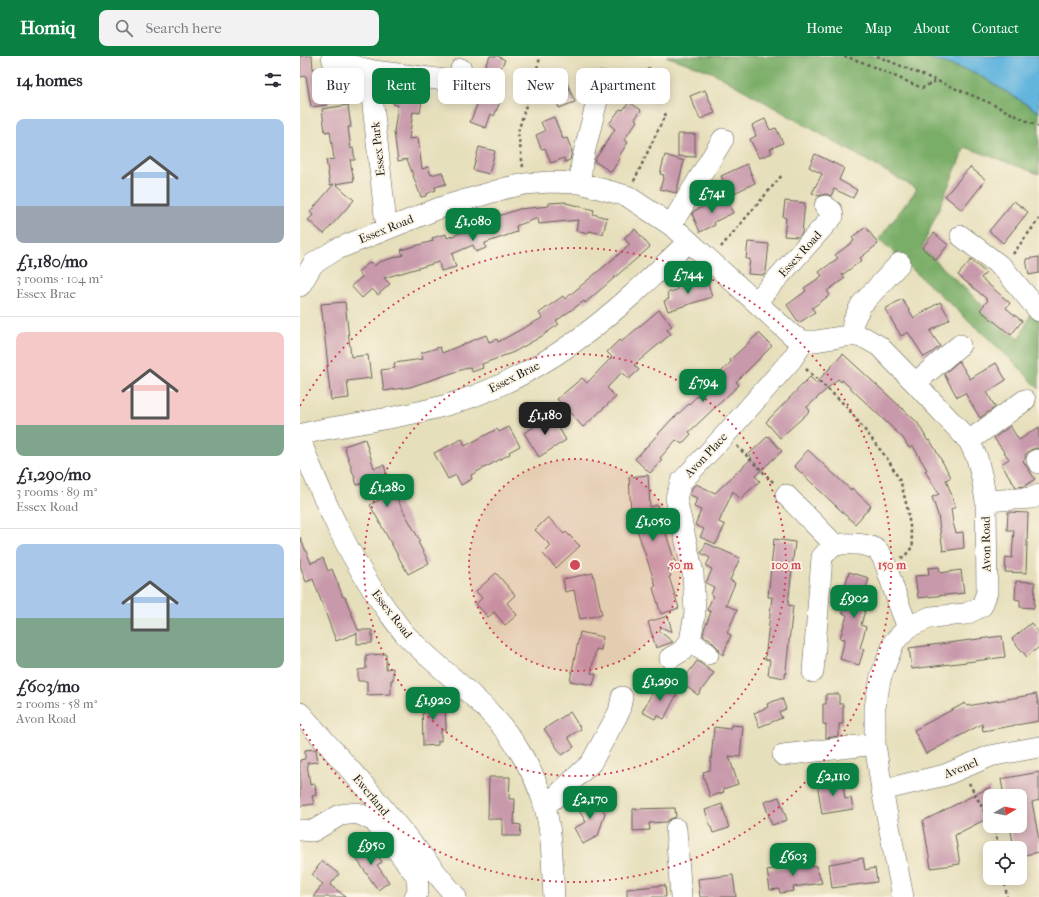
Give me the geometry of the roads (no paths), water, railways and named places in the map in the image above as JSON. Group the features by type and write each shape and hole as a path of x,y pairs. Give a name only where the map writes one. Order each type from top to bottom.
{"street":[{"path":"332,56 333,61 372,70"},
{"name":"Essex Park","path":"372,74 370,78 372,96"},
{"name":"Essex Park","path":"373,104 385,215 388,228"},
{"path":"580,183 582,161 596,104"},
{"path":"671,225 723,139"},
{"name":"Essex Road","path":"300,286 314,264 337,249 442,207 506,188 525,184 549,182 580,183 627,196 671,225 794,336 804,341"},
{"name":"Essex Road","path":"756,302 834,216 832,211 825,206"},
{"path":"961,236 1003,268 1039,311"},
{"name":"Essex Brae","path":"300,435 411,414 459,401 489,390 539,365 573,343 625,302 689,241"},
{"path":"852,335 853,322 861,306 900,263"},
{"name":"Avon Road","path":"804,341 816,341 852,335 865,338 879,346 916,383 969,441 977,458 982,478 986,501 987,592 982,606 966,614 931,617 908,627 894,642 881,676 875,707 875,744 882,790 903,897"},
{"name":"Avon Place","path":"690,641 695,613 693,574 676,498 681,482 792,359 804,341"},
{"path":"916,383 960,345"},
{"path":"969,441 1025,400"},
{"name":"Essex Road","path":"300,440 340,532 370,587 404,633 491,714 513,742 532,774 544,804 550,833 554,897"},
{"path":"986,501 1032,498 1039,495"},
{"path":"789,500 835,545"},
{"path":"817,665 822,557 828,549 835,545 844,543 857,544 872,548 879,552 885,563 908,627"},
{"path":"670,658 682,651 690,641 708,654"},
{"path":"544,804 552,800 591,763 619,712 622,697"},
{"name":"Ewerland","path":"300,713 368,790 456,897"},
{"path":"782,755 875,744"},
{"name":"Avenel","path":"882,790 945,775 990,756 1039,747"},
{"path":"300,830 313,832 340,815 357,813 374,820 416,876 418,891 415,897"},
{"path":"676,829 681,897"}],"water":[{"path":"922,56 1039,56 1039,112 976,73"}]}
